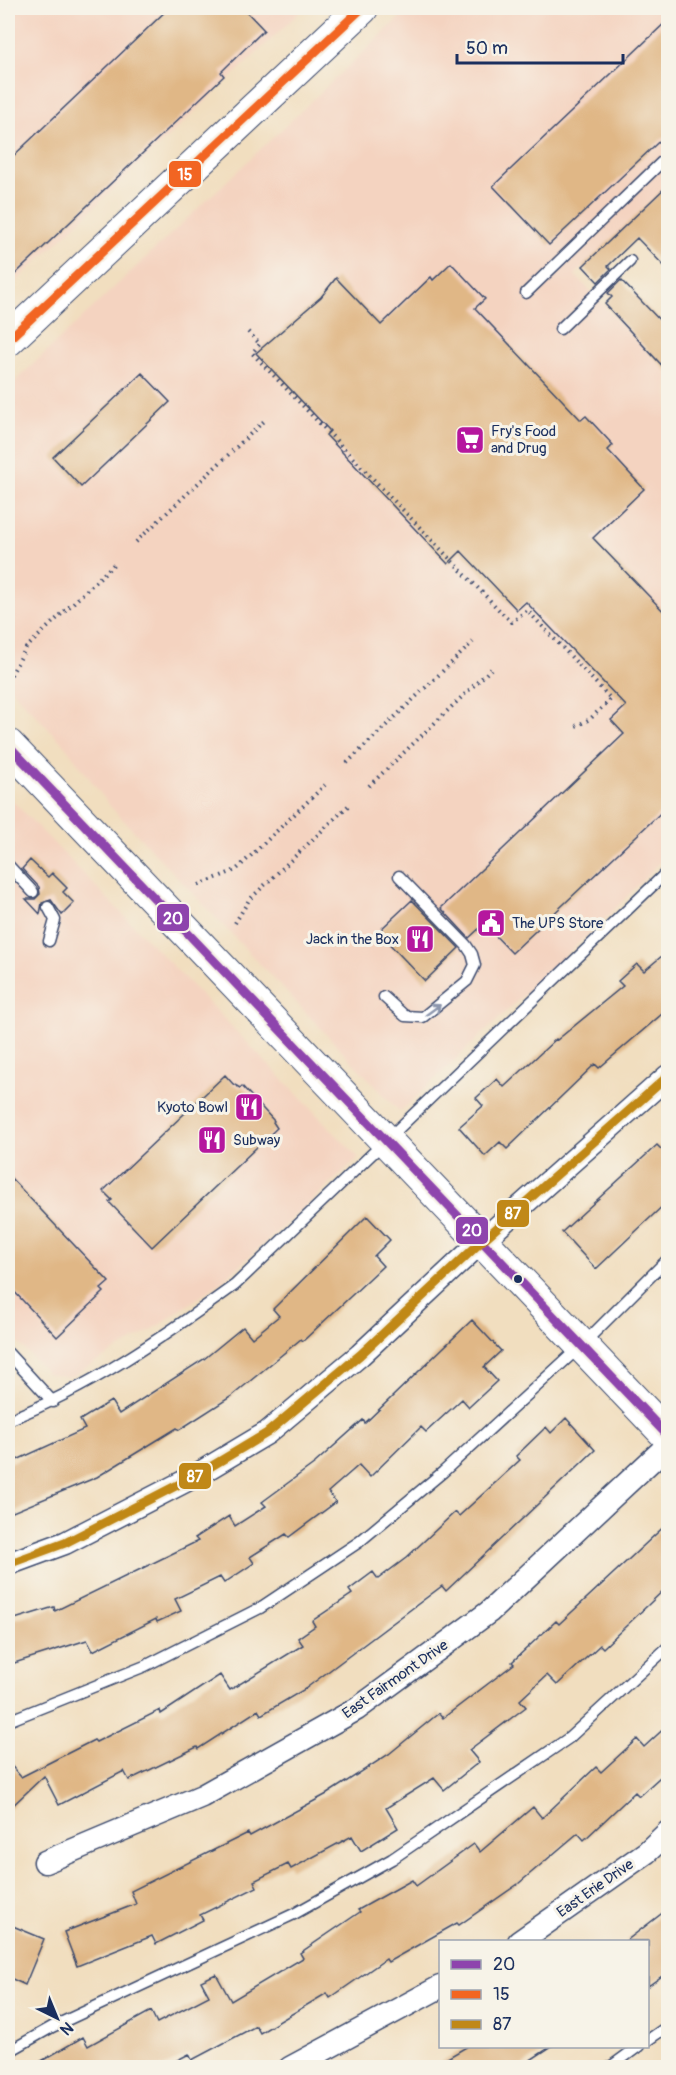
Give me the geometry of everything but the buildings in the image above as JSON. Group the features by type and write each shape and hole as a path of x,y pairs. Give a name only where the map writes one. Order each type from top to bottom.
{"main road":[{"path":"8,340 362,8"},
{"path":"8,745 669,1436"}],"street":[{"path":"8,1564 65,1543 195,1476 267,1433 360,1355 482,1241 669,1076"},
{"name":"East Fairmont Drive","path":"45,1862 202,1796 357,1709 489,1612 669,1445"},
{"name":"East Erie Drive","path":"520,1940 647,1852 669,1832"},
{"path":"290,2067 439,1988"}],"lane":[{"path":"526,293 669,156"},
{"path":"560,328 630,261"},
{"path":"8,865 33,892"},
{"path":"8,1420 53,1402 162,1338 235,1285 669,871"},
{"path":"384,997 405,1016 423,1017 467,981 475,965 466,945 399,876"},
{"path":"48,907 55,921 49,941"},
{"path":"8,1721 145,1666 260,1608 359,1542 443,1472 583,1344 669,1259"},
{"path":"8,1353 53,1402"},
{"path":"8,2052 52,2027 294,1914 393,1859 569,1738 669,1647"},
{"path":"649,2039 669,2026"},
{"path":"609,2067 636,2048"}],"path":[{"path":"248,332 260,344 252,353 502,613 512,622 527,610 611,699 590,719 576,726"},
{"path":"136,542 264,421"},
{"path":"8,680 26,648 114,564"},
{"path":"346,763 473,642"},
{"path":"369,786 491,669"},
{"path":"199,885 236,870 325,785"},
{"path":"236,922 249,900 349,805"},
{"path":"8,1887 13,1884"}],"shaded area":[{"path":"8,8 304,8 8,289"},
{"path":"410,8 668,8 668,184 575,275 668,373 668,854 619,905 400,1112 110,806 66,747 8,686 8,388"},
{"path":"8,796 359,1158 220,1283 152,1330 70,1377 47,1373 8,1332"}],"transit line":[{"name":"15","path":"8,340 362,8"},
{"name":"20","path":"8,745 668,1436"},
{"name":"87","path":"8,1564 65,1543 195,1476 267,1433 360,1355 482,1241 668,1076"}],"place":[{"name":"Fry's Food and Drug","path":"470,440"},
{"name":"The UPS Store","path":"491,923"},
{"name":"Jack in the Box","path":"420,939"},
{"name":"Kyoto Bowl","path":"249,1107"},
{"name":"Subway","path":"212,1140"}]}
